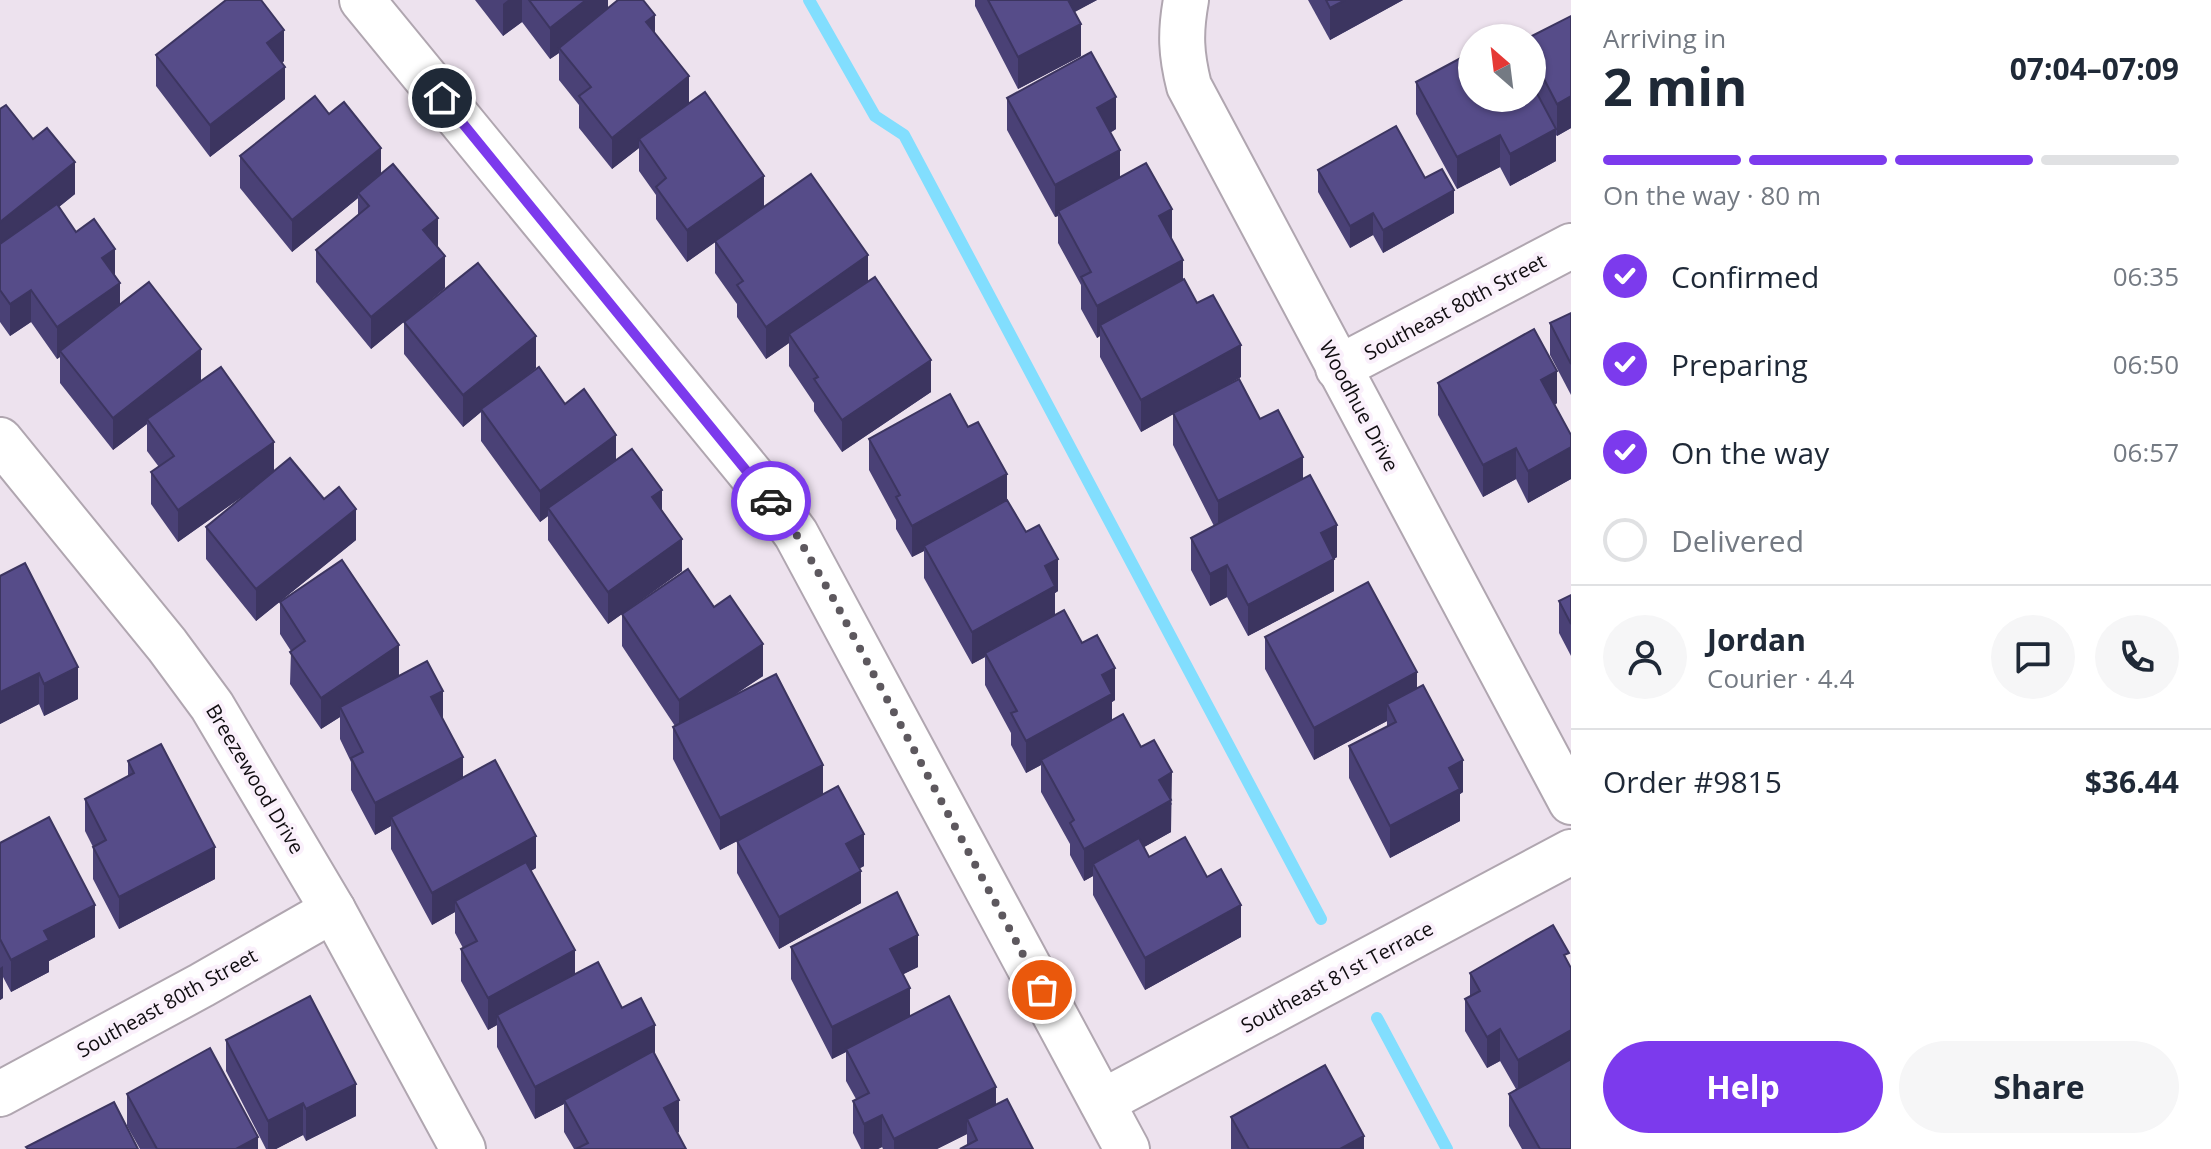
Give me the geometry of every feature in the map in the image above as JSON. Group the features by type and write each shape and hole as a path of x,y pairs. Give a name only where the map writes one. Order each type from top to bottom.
{"street":[{"path":"362,0 763,489 796,534 1127,1149"},
{"name":"Woodhue Drive","path":"1186,0 1181,27 1181,53 1189,86 1571,802"},
{"name":"Southeast 80th Street","path":"1338,368 1571,246"},
{"name":"Breezewood Drive","path":"1,444 167,645 212,706 333,910 463,1149"},
{"name":"Southeast 81st Terrace","path":"1102,1102 1571,852"},
{"name":"Southeast 80th Street","path":"0,1094 188,993 333,910"}],"building":[{"path":"226,0 261,0 284,30 267,43 285,67 210,125 156,55"},
{"path":"529,0 586,0 550,28"},
{"path":"618,0 643,0 655,15 646,22 689,76 612,138 579,96 591,87 559,48"},
{"path":"988,0 1068,0 1081,24 1018,57"},
{"path":"1326,0 1345,0 1330,8"},
{"path":"1571,16 1571,96 1557,104 1546,83 1546,29"},
{"path":"1091,52 1116,97 1097,108 1120,150 1055,185 1007,98"},
{"path":"1458,60 1458,112 1546,110 1556,129 1510,154 1500,135 1457,157 1416,82"},
{"path":"705,92 764,176 687,230 656,187 666,178 639,139"},
{"path":"315,96 329,114 344,102 381,148 292,220 240,156"},
{"path":"6,105 33,139 47,128 75,162 0,222 0,109"},
{"path":"1396,126 1425,178 1442,169 1454,190 1383,230 1373,213 1350,226 1318,170"},
{"path":"1146,163 1172,209 1159,216 1183,260 1097,306 1081,277 1091,272 1058,211"},
{"path":"393,164 438,218 423,230 445,256 371,317 316,250 369,206 358,193"},
{"path":"811,174 868,255 766,327 737,285 743,281 715,241"},
{"path":"57,204 76,232 94,219 115,249 102,258 120,283 57,327 31,290 10,304 0,290 0,244"},
{"path":"478,263 536,336 463,395 404,322"},
{"path":"875,277 931,360 842,420 789,334"},
{"path":"1184,279 1197,303 1213,295 1241,345 1141,400 1100,325"},
{"path":"149,282 201,349 113,418 60,351"},
{"path":"1571,313 1571,364 1550,323"},
{"path":"1534,329 1557,371 1541,380 1571,435 1571,447 1528,471 1516,448 1483,465 1438,383"},
{"path":"221,367 274,442 178,510 151,472 174,456 147,419"},
{"path":"539,367 565,404 584,389 616,435 540,491 481,409"},
{"path":"1239,379 1260,419 1278,410 1303,457 1218,501 1173,413"},
{"path":"950,394 968,427 978,422 1007,474 912,526 896,497 900,495 869,439"},
{"path":"632,449 662,490 652,497 682,539 608,592 548,508"},
{"path":"290,458 324,499 339,487 356,509 256,589 206,527"},
{"path":"1310,475 1337,525 1321,533 1334,559 1248,605 1227,565 1210,574 1191,538"},
{"path":"1007,500 1026,532 1039,525 1058,559 1045,566 1055,586 972,632 924,546"},
{"path":"342,560 399,645 321,698 290,652 305,641 280,602"},
{"path":"25,563 78,667 44,684 39,673 0,692 0,576"},
{"path":"688,569 714,607 730,596 763,644 679,700 622,614"},
{"path":"1368,582 1417,672 1314,728 1265,637"},
{"path":"1571,595 1571,624 1559,601"},
{"path":"1064,610 1082,643 1097,635 1115,668 1102,675 1112,694 1026,741 1011,713 1017,711 985,653"},
{"path":"427,661 443,691 431,697 463,757 375,803 351,758 363,752 340,707"},
{"path":"776,674 823,765 720,818 673,727"},
{"path":"1423,685 1463,760 1449,768 1460,789 1390,826 1349,746 1396,722 1387,704"},
{"path":"1123,714 1141,747 1154,740 1172,772 1159,780 1171,800 1084,849 1070,823 1074,820 1041,760"},
{"path":"161,744 215,847 119,897 93,847 106,840 85,799 134,773 128,761"},
{"path":"495,760 536,836 432,893 391,817"},
{"path":"838,786 864,834 846,844 861,871 779,917 737,841"},
{"path":"49,817 95,905 44,931 49,940 11,960 0,939 0,843"},
{"path":"1185,837 1207,877 1221,869 1241,905 1145,958 1093,864 1139,838 1149,857"},
{"path":"526,862 575,950 488,998 461,949 477,941 455,901"},
{"path":"897,892 918,935 890,949 910,988 832,1027 791,947"},
{"path":"1553,925 1569,953 1564,955 1571,968 1571,1030 1518,1060 1500,1029 1487,1037 1465,999 1480,991 1470,973"},
{"path":"598,962 622,1008 641,998 655,1025 535,1087 497,1015"},
{"path":"310,996 356,1084 306,1109 303,1103 268,1121 226,1040"},
{"path":"949,996 996,1087 894,1139 882,1115 864,1124 853,1101 869,1093 846,1049"},
{"path":"210,1048 258,1137 236,1149 157,1149 127,1094"},
{"path":"653,1051 679,1100 664,1108 686,1149 576,1149 588,1143 564,1100"},
{"path":"1571,1059 1571,1149 1540,1149 1509,1094"},
{"path":"1325,1065 1364,1136 1340,1149 1249,1149 1231,1117"},
{"path":"1007,1099 1033,1149 960,1149 977,1140 967,1119"},
{"path":"114,1102 138,1149 26,1147"}],"waterway":[{"path":"809,0 875,116 904,135 1321,919"},
{"path":"1377,1018 1447,1149"}],"way so far":[{"path":"771,501 796,534 833,598 1042,990"}],"route":[{"path":"442,98 771,501"}]}
